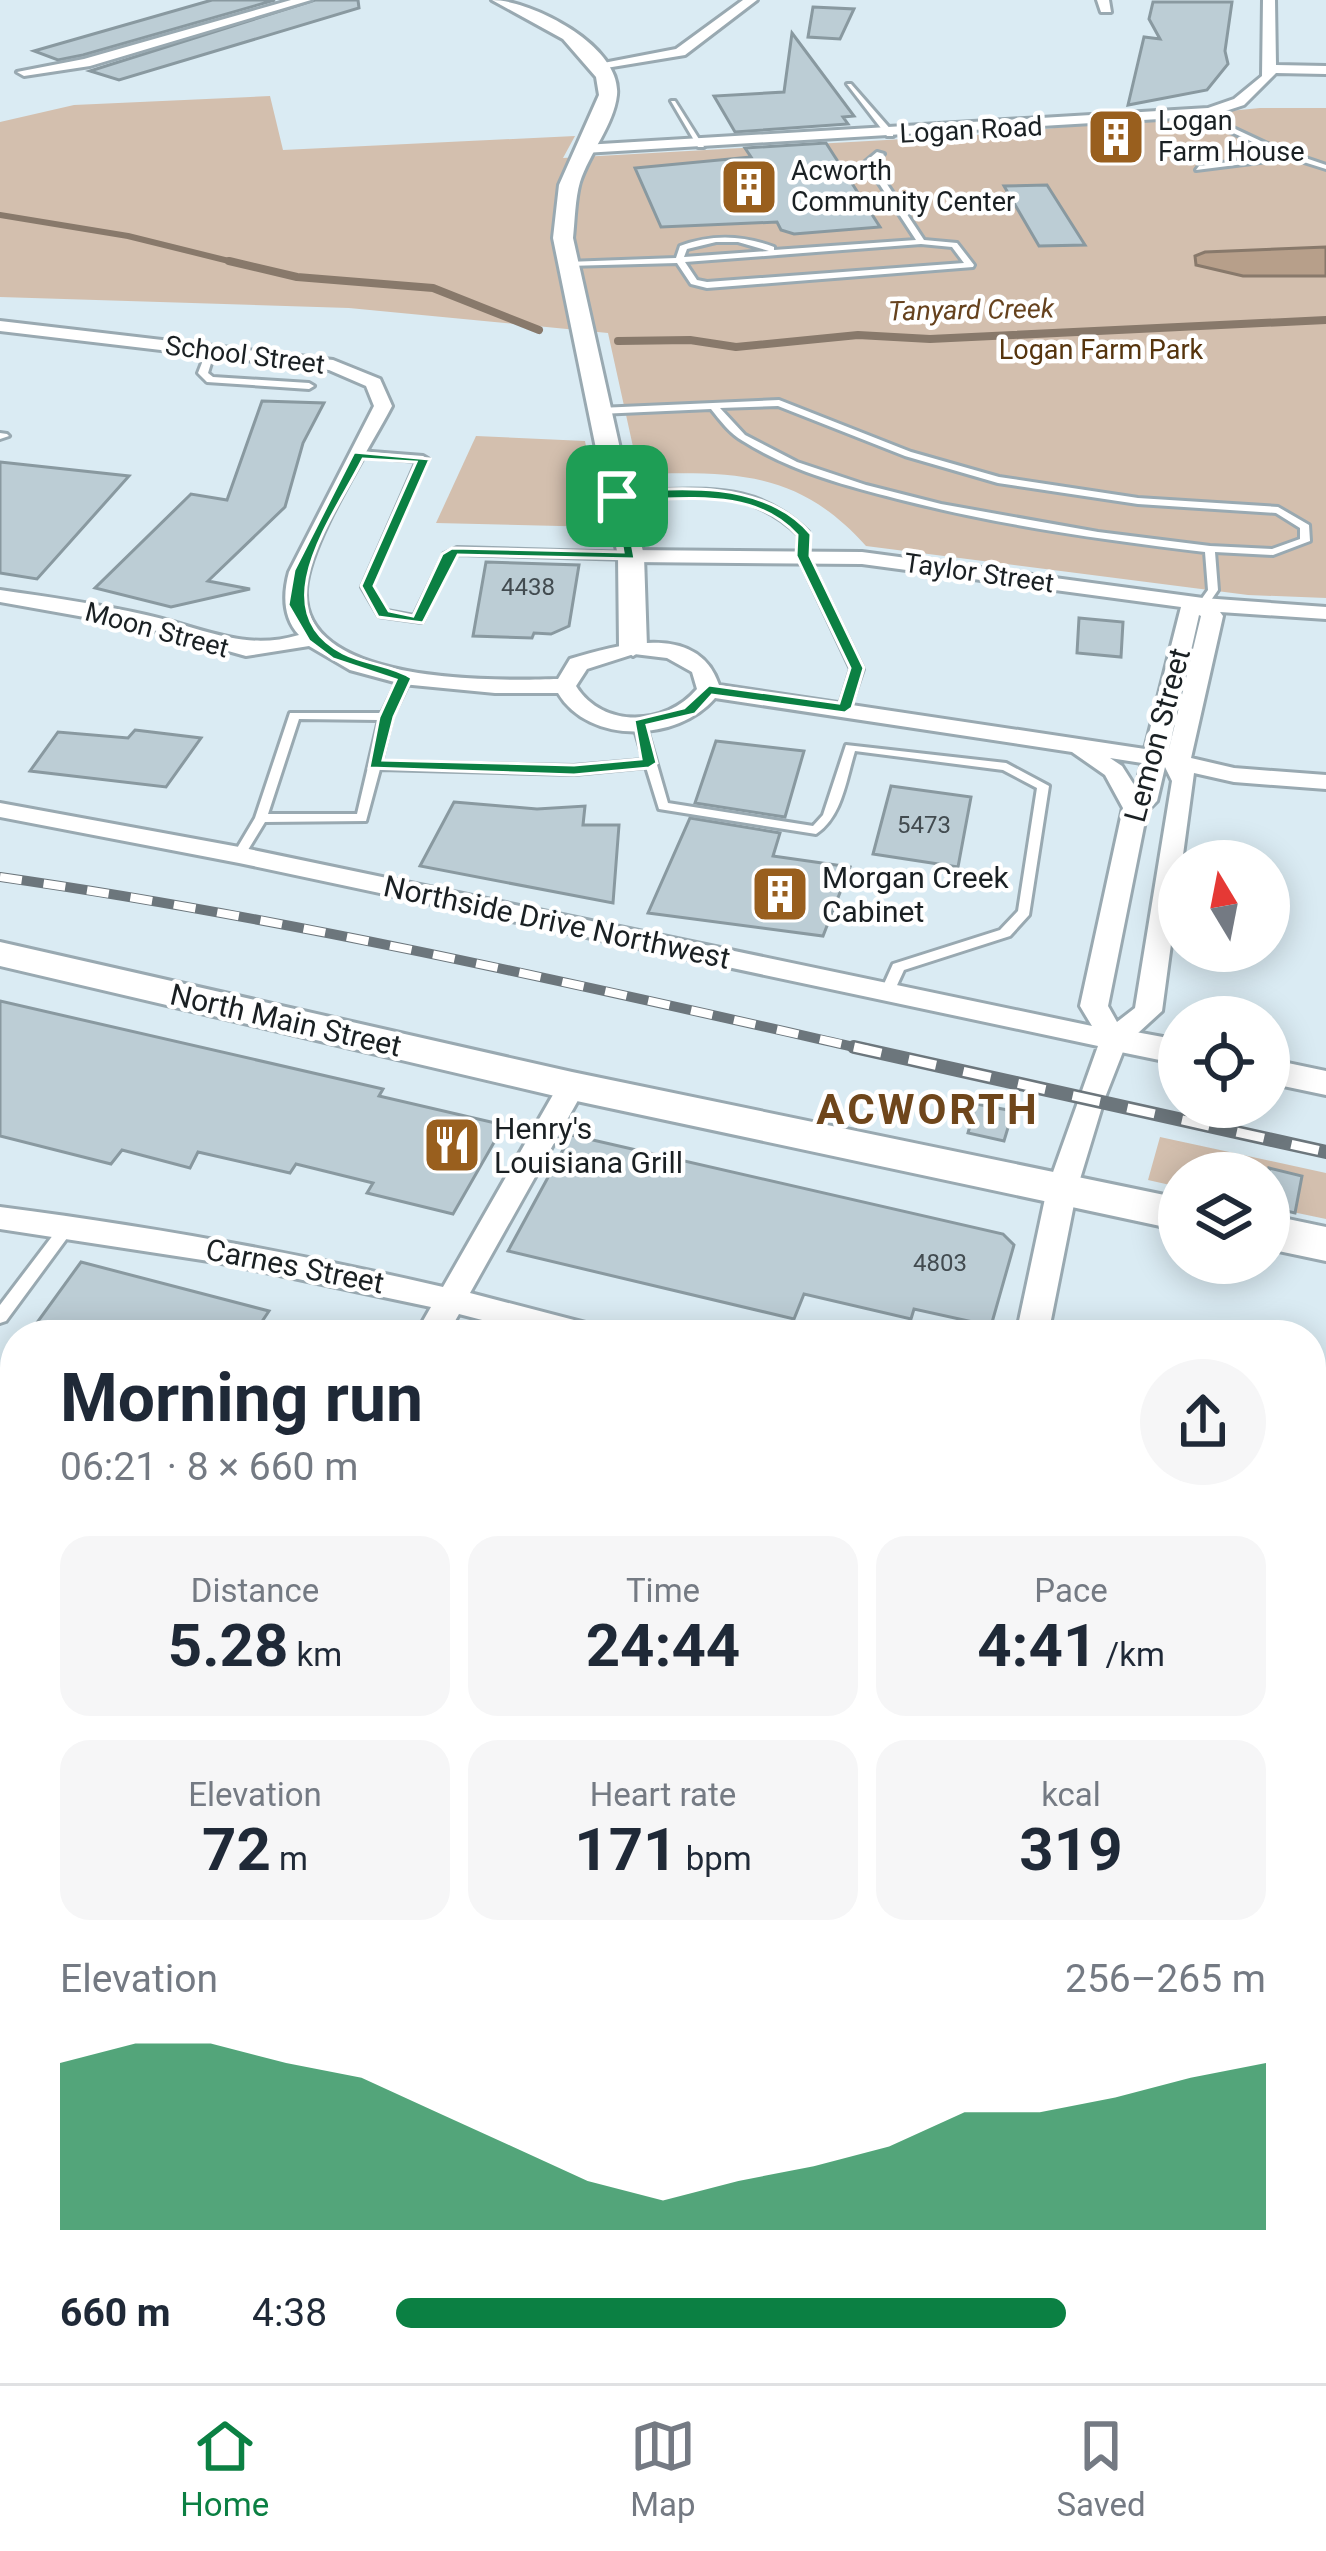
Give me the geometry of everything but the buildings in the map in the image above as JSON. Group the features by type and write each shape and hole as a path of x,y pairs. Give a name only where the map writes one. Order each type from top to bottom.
{"main road":[{"name":"North Main Street","path":"0,955 572,1086 1158,1210"},
{"path":"1290,1236 1326,1244"}],"street":[{"path":"24,72 85,63 305,0"},
{"path":"500,0 563,32 600,65 608,95 563,210 567,264 631,556 633,647"},
{"path":"600,65 680,52 751,0"},
{"path":"1269,0 1271,69 1326,70"},
{"name":"Logan Road","path":"584,149 701,146 1199,114 1239,103 1271,69"},
{"name":"School Street","path":"0,326 317,362 368,378 381,392 383,406 295,588 300,621 314,638"},
{"name":"Taylor Street","path":"631,556 803,556 925,564 1203,604 1326,613"},
{"name":"Moon Street","path":"0,596 152,623 226,650 268,651 314,638"},
{"name":"Lemon Street","path":"1114,1040 1094,1006 1135,808 1145,800 1167,760 1190,613 1203,604"},
{"path":"314,638 363,668 405,678 565,686"},
{"path":"633,647 689,659 708,678 709,690 689,711 639,723 582,710 565,686 578,664 633,647"},
{"path":"709,690 1071,744 1234,775 1324,785"},
{"path":"1071,744 1114,771 1135,808"},
{"name":"Lemon Street","path":"1036,1320 1062,1189 1114,1040 1148,1011 1184,781 1167,760"},
{"name":"Northside Drive Northwest","path":"0,810 239,855 1114,1040"},
{"path":"1114,1040 1158,1048"},
{"path":"1290,1075 1326,1083"},
{"path":"439,1320 572,1086"},
{"name":"Carnes Street","path":"0,1218 68,1226 451,1298 531,1320"}],"lane":[{"path":"849,85 890,134"},
{"path":"673,103 701,146"},
{"path":"1199,114 1290,156 1326,166"},
{"path":"880,154 869,162 921,242"},
{"path":"1199,168 1290,156"},
{"path":"567,264 679,260 775,253 921,242 954,245 970,265 707,285 694,282 679,260 678,253 692,244 723,239 775,253"},
{"path":"211,350 202,373 210,380 309,386"},
{"path":"599,411 713,406 788,405 908,454 998,480 1138,501 1278,511 1305,527 1305,541 1290,550 1210,549 1095,538 913,502 771,449 729,428 713,406"},
{"path":"359,454 423,459 369,579 383,614 418,620 449,554 457,551 631,556"},
{"path":"617,496 719,494 758,500 798,527 804,534 803,556 857,668 845,708"},
{"path":"1203,604 1213,590 1210,549"},
{"path":"261,818 362,818 386,717 405,678"},
{"path":"239,855 261,818 294,715 386,717"},
{"path":"639,723 663,806 816,830 829,816 850,747 1006,767 1043,785 1024,912 1005,934 898,967 887,993"},
{"path":"375,765 574,770 649,763"},
{"path":"0,1317 68,1226"}],"green space":[{"name":"Logan Farm Park","path":"270,96 283,150 575,136 563,158 993,134 1260,108 1326,108 1326,598 1248,595 866,546 841,521 789,489 735,476 639,474 608,333 349,308 0,297 0,122 74,105"},
{"path":"476,436 585,441 601,527 436,523"},
{"path":"1160,1137 1229,1152 1158,1152 1158,1182 1148,1180"},
{"path":"1290,1165 1326,1173 1326,1219 1290,1211"}],"shaded area":[{"path":"1326,247 1326,276 1243,276 1196,265 1195,256 1205,252"}],"waterway":[{"name":"Tanyard Creek","path":"0,215 128,236 241,264"},
{"name":"Tanyard Creek","path":"229,261 297,277 433,288 539,330"},
{"name":"Tanyard Creek","path":"618,341 690,340 736,347 858,335 930,339 1326,320"}],"railway":[{"path":"0,877 327,933 868,1050"},
{"path":"854,1047 1326,1152"}],"place":[{"name":"Logan Farm House","path":"1116,137"},
{"name":"Acworth Community Center","path":"749,187"},
{"name":"Morgan Creek Cabinet","path":"780,894"},
{"name":"Henry's Louisiana Grill","path":"452,1145"}],"district":[{"name":"ACWORTH","path":"928,1109"}],"route":[{"path":"359,454 423,459 368,586 383,614 405,620 418,620 449,554 457,551 631,556 617,496 742,496 791,519 804,534 803,556 857,668 845,708 709,690 689,711 639,723 649,763 574,770 375,765 386,717 405,678 363,668 338,656 314,638 300,621 295,605 301,570 359,454"}]}
